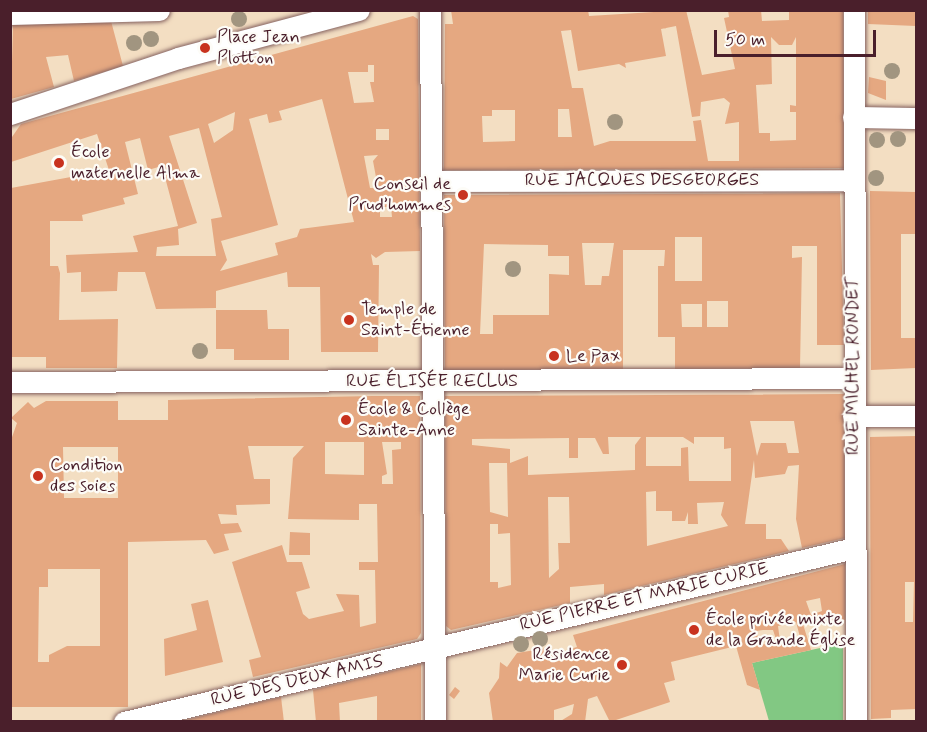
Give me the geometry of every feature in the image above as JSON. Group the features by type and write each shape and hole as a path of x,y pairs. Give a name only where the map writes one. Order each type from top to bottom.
{"street":[{"path":"10,14 159,10"},
{"path":"10,114 125,75 359,10"},
{"path":"430,10 435,722"},
{"name":"RUE MICHEL RONDET","path":"854,10 853,416 856,722"},
{"path":"853,117 916,118"},
{"name":"RUE JACQUES DESGEORGES","path":"432,181 853,180"},
{"name":"RUE ÉLISÉE RECLUS","path":"10,382 853,378"},
{"path":"853,416 916,416"},
{"name":"RUE PIERRE ET MARIE CURIE","path":"434,646 854,548"},
{"name":"RUE DES DEUX AMIS","path":"124,722 434,646"}],"green space":[{"path":"843,643 843,721 769,721 752,663"}],"building":[{"path":"451,10 588,10 589,16 686,10 702,75 735,69 724,18 729,17 728,10 761,10 762,21 789,20 789,10 843,10 844,168 444,170 445,24 453,24","holes":["676,26 692,117 700,116 701,102 724,98 730,103 725,124 739,122 739,161 708,161 701,120 693,121 696,141 610,141 594,146 583,88 572,88 561,31 571,30 578,71 619,64 626,68 625,63 666,56 661,29","771,37 779,45 792,45 796,37 796,106 790,105 790,112 796,112 796,140 770,141 770,133 759,133 756,85 772,84","558,109 569,109 572,137 558,137","492,110 515,110 515,141 483,142 482,116 492,116"]},
{"path":"868,10 916,10 916,26 868,24"},
{"path":"413,16 418,19 420,251 385,252 376,258 371,254 373,265 379,265 378,352 321,352 320,287 288,287 287,272 216,291 216,308 156,309 145,272 118,272 117,291 81,292 81,272 67,273 66,255 138,252 133,236 178,226 162,166 148,170 140,138 125,142 138,194 123,198 125,204 82,215 83,221 50,221 50,266 58,266 60,273 59,320 118,319 117,368 46,368 46,357 11,357 11,188 109,170 97,134 11,162 12,137 21,124","holes":["368,65 374,65 374,82 370,82 374,102 354,103 348,72 368,72","322,99 354,222 300,229 297,237 275,243 278,255 220,271 227,260 221,241 278,225 249,119 267,114 269,123 282,120 279,111","235,112 233,130 214,143 208,124","199,128 222,217 211,219 216,256 156,256 157,247 179,245 178,229 197,223 169,136","376,129 389,129 389,140 376,140","378,155 373,161 378,188 370,188 364,156","380,207 391,207 392,217 380,217"]},
{"path":"111,21 123,66 74,81 68,55 46,57 54,87 11,99 13,25"},
{"path":"869,77 886,81 886,100 868,93"},
{"path":"870,191 916,192 916,234 901,234 901,338 916,338 916,368 871,370"},
{"path":"840,193 844,345 817,345 817,246 792,246 792,258 802,257 800,368 675,369 675,337 658,337 658,266 664,266 665,250 623,250 623,369 445,370 444,195","holes":["675,237 702,237 702,281 675,281","582,243 614,243 609,276 602,276 601,285 585,285","484,244 548,245 548,256 569,256 569,275 549,274 549,315 493,315 493,334 480,334","707,301 728,301 728,327 707,327","681,304 702,304 702,327 682,327"]},
{"path":"216,310 267,310 268,329 289,329 289,360 234,360 234,349 216,349"},
{"path":"844,394 845,538 802,548 796,519 799,465 788,466 785,474 755,478 754,460 745,524 766,524 766,539 781,539 789,551 604,595 604,584 570,587 570,603 451,630 446,626 445,396","holes":["750,421 794,421 799,453 788,453 786,443 761,443 757,456","608,437 641,437 635,445 635,470 528,475 528,456 510,463 510,449 472,445 472,439 569,438 569,458 578,458 578,438 595,438 603,454 609,454","646,437 683,437 694,444 694,437 724,437 724,449 731,448 731,481 689,481 688,447 681,448 681,466 646,466","489,463 507,463 508,517 490,512","656,491 656,511 672,511 672,521 685,521 688,512 688,524 698,524 697,503 724,502 721,515 728,526 647,546 646,492","548,497 569,497 570,543 558,543 559,569 549,578","490,524 498,524 498,534 510,533 511,585 498,588 498,582 490,582"]},
{"path":"420,396 421,633 417,639 253,677 249,660 261,657 232,562 282,545 287,562 302,562 310,588 296,592 303,614 309,619 344,611 336,594 359,595 360,627 376,623 375,570 359,570 359,562 378,562 377,504 359,504 359,520 288,519 293,458 304,446 248,446 254,479 270,479 270,504 236,505 237,515 218,514 221,524 238,523 242,532 224,534 229,550 214,554 206,540 128,542 128,707 10,707 11,440 17,423 11,418 28,402 34,408 46,401 118,401 118,420 168,420 168,400","holes":["325,442 364,442 364,475 325,474","382,442 401,442 401,449 392,450 393,484 382,484 382,476 387,474","63,447 118,447 118,498 64,498","48,569 100,569 100,646 67,646 49,655 49,662 38,662 39,587 48,587"]},
{"path":"916,436 916,709 891,710 891,718 871,719 870,437","holes":["905,582 914,582 913,622 905,622"]},
{"path":"290,532 310,533 310,555 289,555"},
{"path":"845,564 845,620 802,621 811,650 752,663 760,690 747,685 736,646 671,662 675,680 664,683 670,702 610,722 597,696 588,699 585,722 559,722 572,714 574,704 554,710 554,722 493,722 489,693 499,678 500,662 507,667 517,653 547,648 550,655 577,647 573,635","holes":["820,598 822,611 811,615 806,601","796,622 800,637 780,641 778,626","773,630 777,642 760,645 756,631"]},
{"path":"208,600 223,662 165,676 164,639 197,630 191,604"},
{"path":"421,664 421,722 377,722 377,696 339,703 340,722 316,722 313,690"},
{"path":"455,687 460,691 454,699 449,695"},
{"path":"281,697 284,722 182,722 182,721"}],"place":[{"name":"Place Jean Plotton","path":"205,48"},
{"name":"École maternelle Alma","path":"59,163"},
{"name":"Conseil de Prud’hommes","path":"463,195"},
{"name":"Temple de Saint-Étienne","path":"349,320"},
{"name":"Le Pax","path":"554,356"},
{"name":"École & Collège Sainte-Anne","path":"346,420"},
{"name":"Condition des soies","path":"38,476"},
{"name":"École privée mixte de la Grande Église","path":"694,630"},
{"name":"Résidence Marie Curie","path":"622,665"}]}
